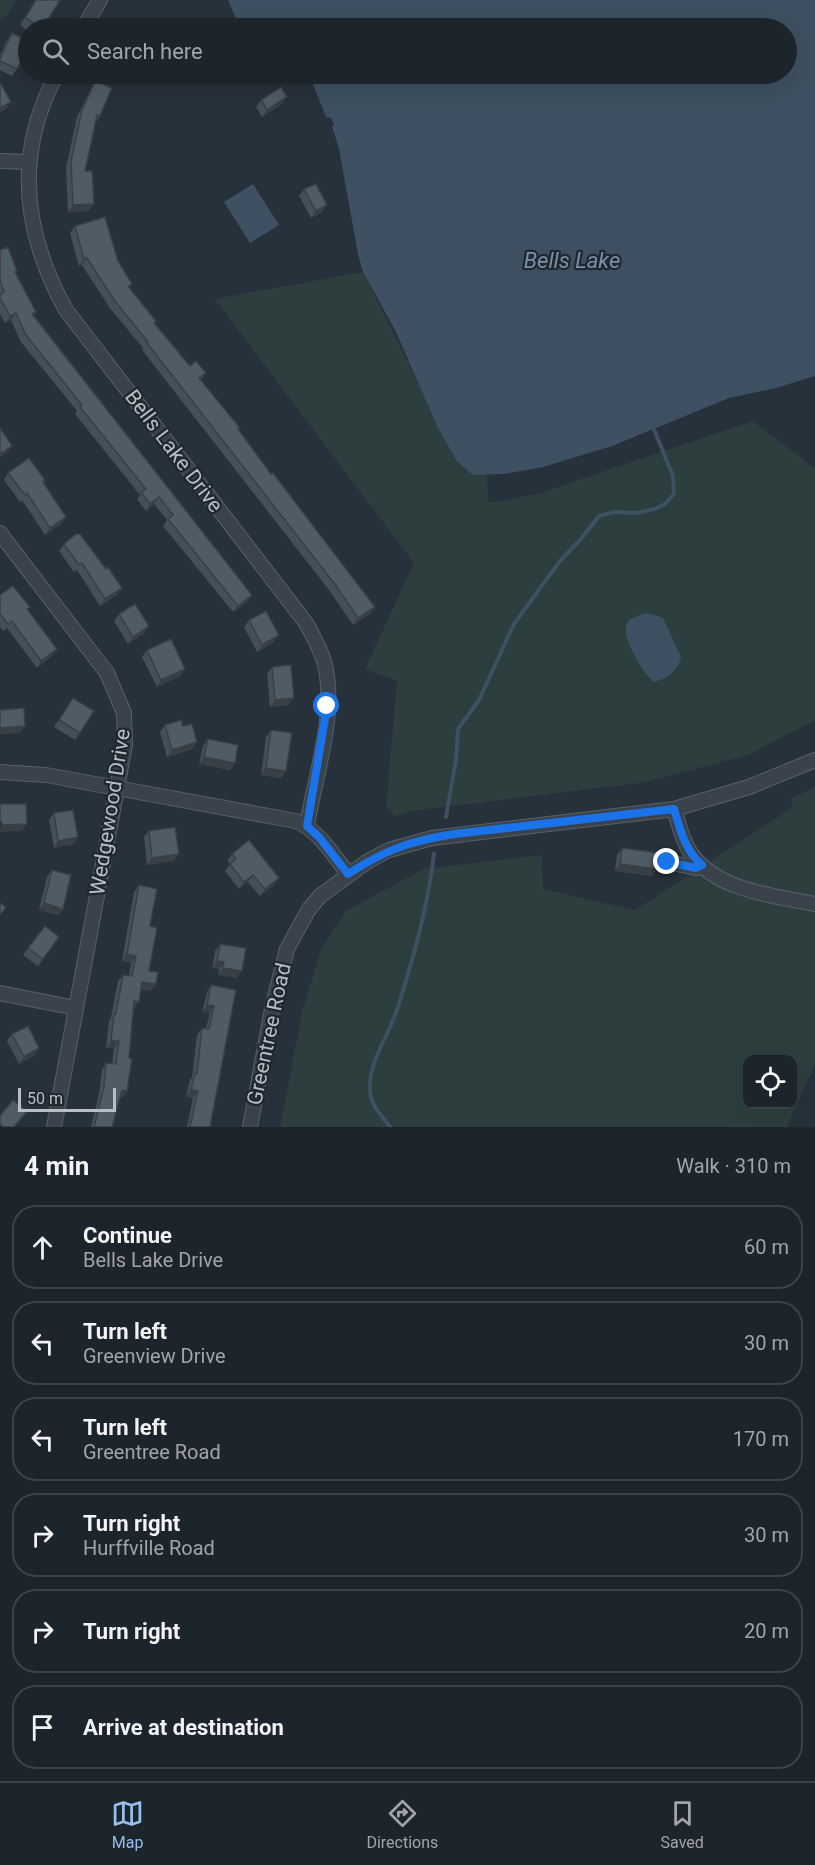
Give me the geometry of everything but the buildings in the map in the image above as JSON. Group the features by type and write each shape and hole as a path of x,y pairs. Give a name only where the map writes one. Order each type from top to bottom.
{"street":[{"path":"89,18 100,0"},
{"name":"Bells Lake Drive","path":"52,84 40,110 28,162 30,206 36,240 47,272 66,310 306,623 324,661 327,706 307,826"},
{"path":"0,161 28,162"},
{"name":"Wedgewood Drive","path":"0,533 98,660 114,686 124,713 125,745 54,1127"},
{"name":"Greentree Road","path":"250,1127 272,1009 288,949 309,909 320,896 348,874 389,850 425,839 674,809 749,787 815,760"},
{"path":"0,772 46,775 296,821 307,826 319,837 348,874"},
{"path":"674,809 692,855 723,880 744,888 815,904"},
{"path":"667,862 696,868 702,865"},
{"path":"0,993 76,1008"}],"green space":[{"path":"0,0 16,0 7,15 0,20"},
{"path":"363,272 457,461 487,474 488,503 537,494 753,421 815,469 815,720 748,755 640,783 410,811 396,816 386,807 397,681 365,669 414,563 215,299"},
{"path":"815,787 815,1064 797,1104 797,1055 743,1055 743,1109 795,1109 787,1127 280,1127 303,1009 321,949 346,911 423,869 542,855 543,889 635,910 792,808 791,799"}],"water":[{"name":"Bells Lake","path":"228,0 815,0 815,376 776,388 729,398 612,446 543,467 504,474 474,475 457,461 438,428 395,330 363,272 339,149 332,126 334,124 331,118 326,117 313,84 797,84 797,18 235,17"},
{"path":"253,184 279,225 250,243 224,202"},
{"path":"648,613 663,618 681,657 672,673 654,682 634,655 626,629 631,619"}],"waterway":[{"path":"446,817 456,760 458,729 479,700 514,624 560,561 599,516 614,512 635,513 655,509 665,504 674,494 673,476 653,427"},
{"path":"390,1127 372,1101 370,1081 375,1060 397,1010 414,952 428,894 434,854"}],"route":[{"path":"327,706 307,826 319,837 348,874 389,850 419,840 674,809 687,846 702,865 696,868 667,862"}]}
